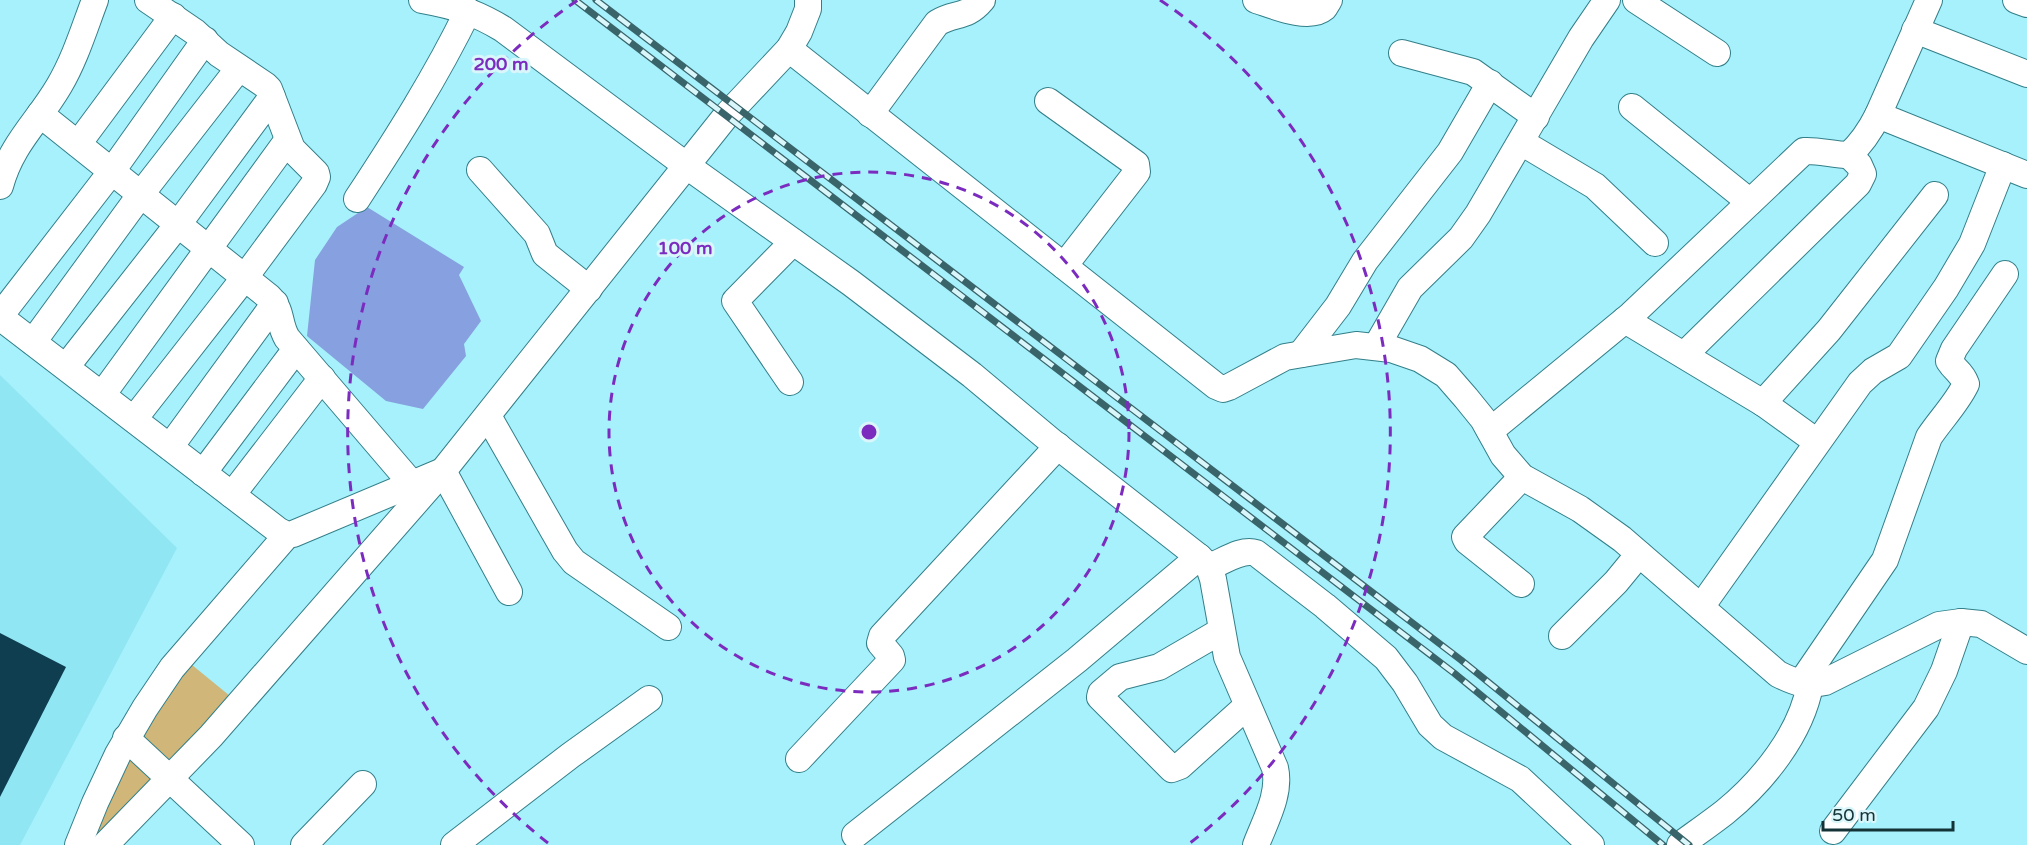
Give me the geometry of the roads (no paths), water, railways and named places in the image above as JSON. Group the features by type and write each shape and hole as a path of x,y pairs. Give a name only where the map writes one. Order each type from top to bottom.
{"street":[{"path":"0,186 5,166 5,151 20,141 58,87 75,54 95,0"},
{"path":"422,0 477,8 687,166 972,375 1204,562 1213,579 1227,657 1275,768 1278,780 1276,792 1256,845"},
{"path":"105,845 211,736 443,471 726,116 789,50 802,25 808,9 808,0"},
{"path":"870,114 937,23 968,13 982,0"},
{"path":"1273,2 1293,11 1315,13 1323,9 1329,0"},
{"path":"1376,347 1410,288 1461,238 1473,222 1581,38 1607,0"},
{"path":"1636,0 1717,53"},
{"path":"1490,430 1625,320 1804,151 1848,154 1858,146 1878,115 1929,0"},
{"path":"2016,0 2027,4"},
{"path":"78,144 158,5 269,90 287,141 317,177 245,277 134,419"},
{"path":"357,199 405,126 477,8"},
{"path":"1916,30 2027,74"},
{"path":"205,40 112,171 0,316 287,535"},
{"path":"789,50 1216,386 1223,389 1285,357 1356,345 1391,349 1420,358 1446,375 1466,398 1490,430 1503,455 1522,477 1580,509 1639,554 1778,674 1806,684 1825,682 1939,625 1961,622 1981,624 2027,651"},
{"path":"1402,53 1473,72 1536,117"},
{"path":"33,342 141,194 239,68"},
{"path":"1301,354 1338,306 1365,261 1450,152 1490,83"},
{"path":"66,367 179,224 272,97"},
{"path":"1048,101 1138,168 1065,266"},
{"path":"1632,107 1750,202"},
{"path":"40,114 276,303 285,335 412,484"},
{"path":"1878,115 2027,175"},
{"path":"102,395 287,141"},
{"path":"1521,142 1595,186 1655,243"},
{"path":"1684,355 1858,184 1863,174 1859,165 1848,154"},
{"path":"1701,607 1860,383 1873,371 1899,356 1946,288 1972,244 2003,165"},
{"path":"480,170 537,234 541,249 545,254 589,289"},
{"path":"1763,403 1829,330 1935,195"},
{"path":"790,382 735,301 793,242"},
{"path":"1680,845 1751,788 1796,726 1808,698 1806,684 1885,560 1929,437 1961,394 1965,384 1962,373 1949,361 1954,349 2005,274"},
{"path":"170,447 276,303"},
{"path":"1625,320 1763,403 1817,442"},
{"path":"203,473 296,349"},
{"path":"232,495 322,378"},
{"path":"488,416 565,551 574,562 668,627"},
{"path":"799,759 892,660 880,643 882,636 1058,446"},
{"path":"78,845 126,738 172,668 287,535 443,471"},
{"path":"443,471 509,592"},
{"path":"1521,584 1467,541 1466,537 1522,477"},
{"path":"855,835 1204,562 1249,551 1256,553 1362,636 1386,658 1405,683 1430,725 1443,737 1520,779 1591,845"},
{"path":"1562,636 1616,582 1639,554"},
{"path":"1833,831 1926,708 1944,671 1961,622"},
{"path":"1221,631 1159,667 1120,677 1100,696 1172,769 1180,766 1247,706"},
{"path":"454,845 571,755 649,699"},
{"path":"126,738 241,845"},
{"path":"304,845 363,784"}],"railway":[{"path":"575,0 1454,673 1663,845"},
{"path":"596,0 1461,660 1689,845"}]}
